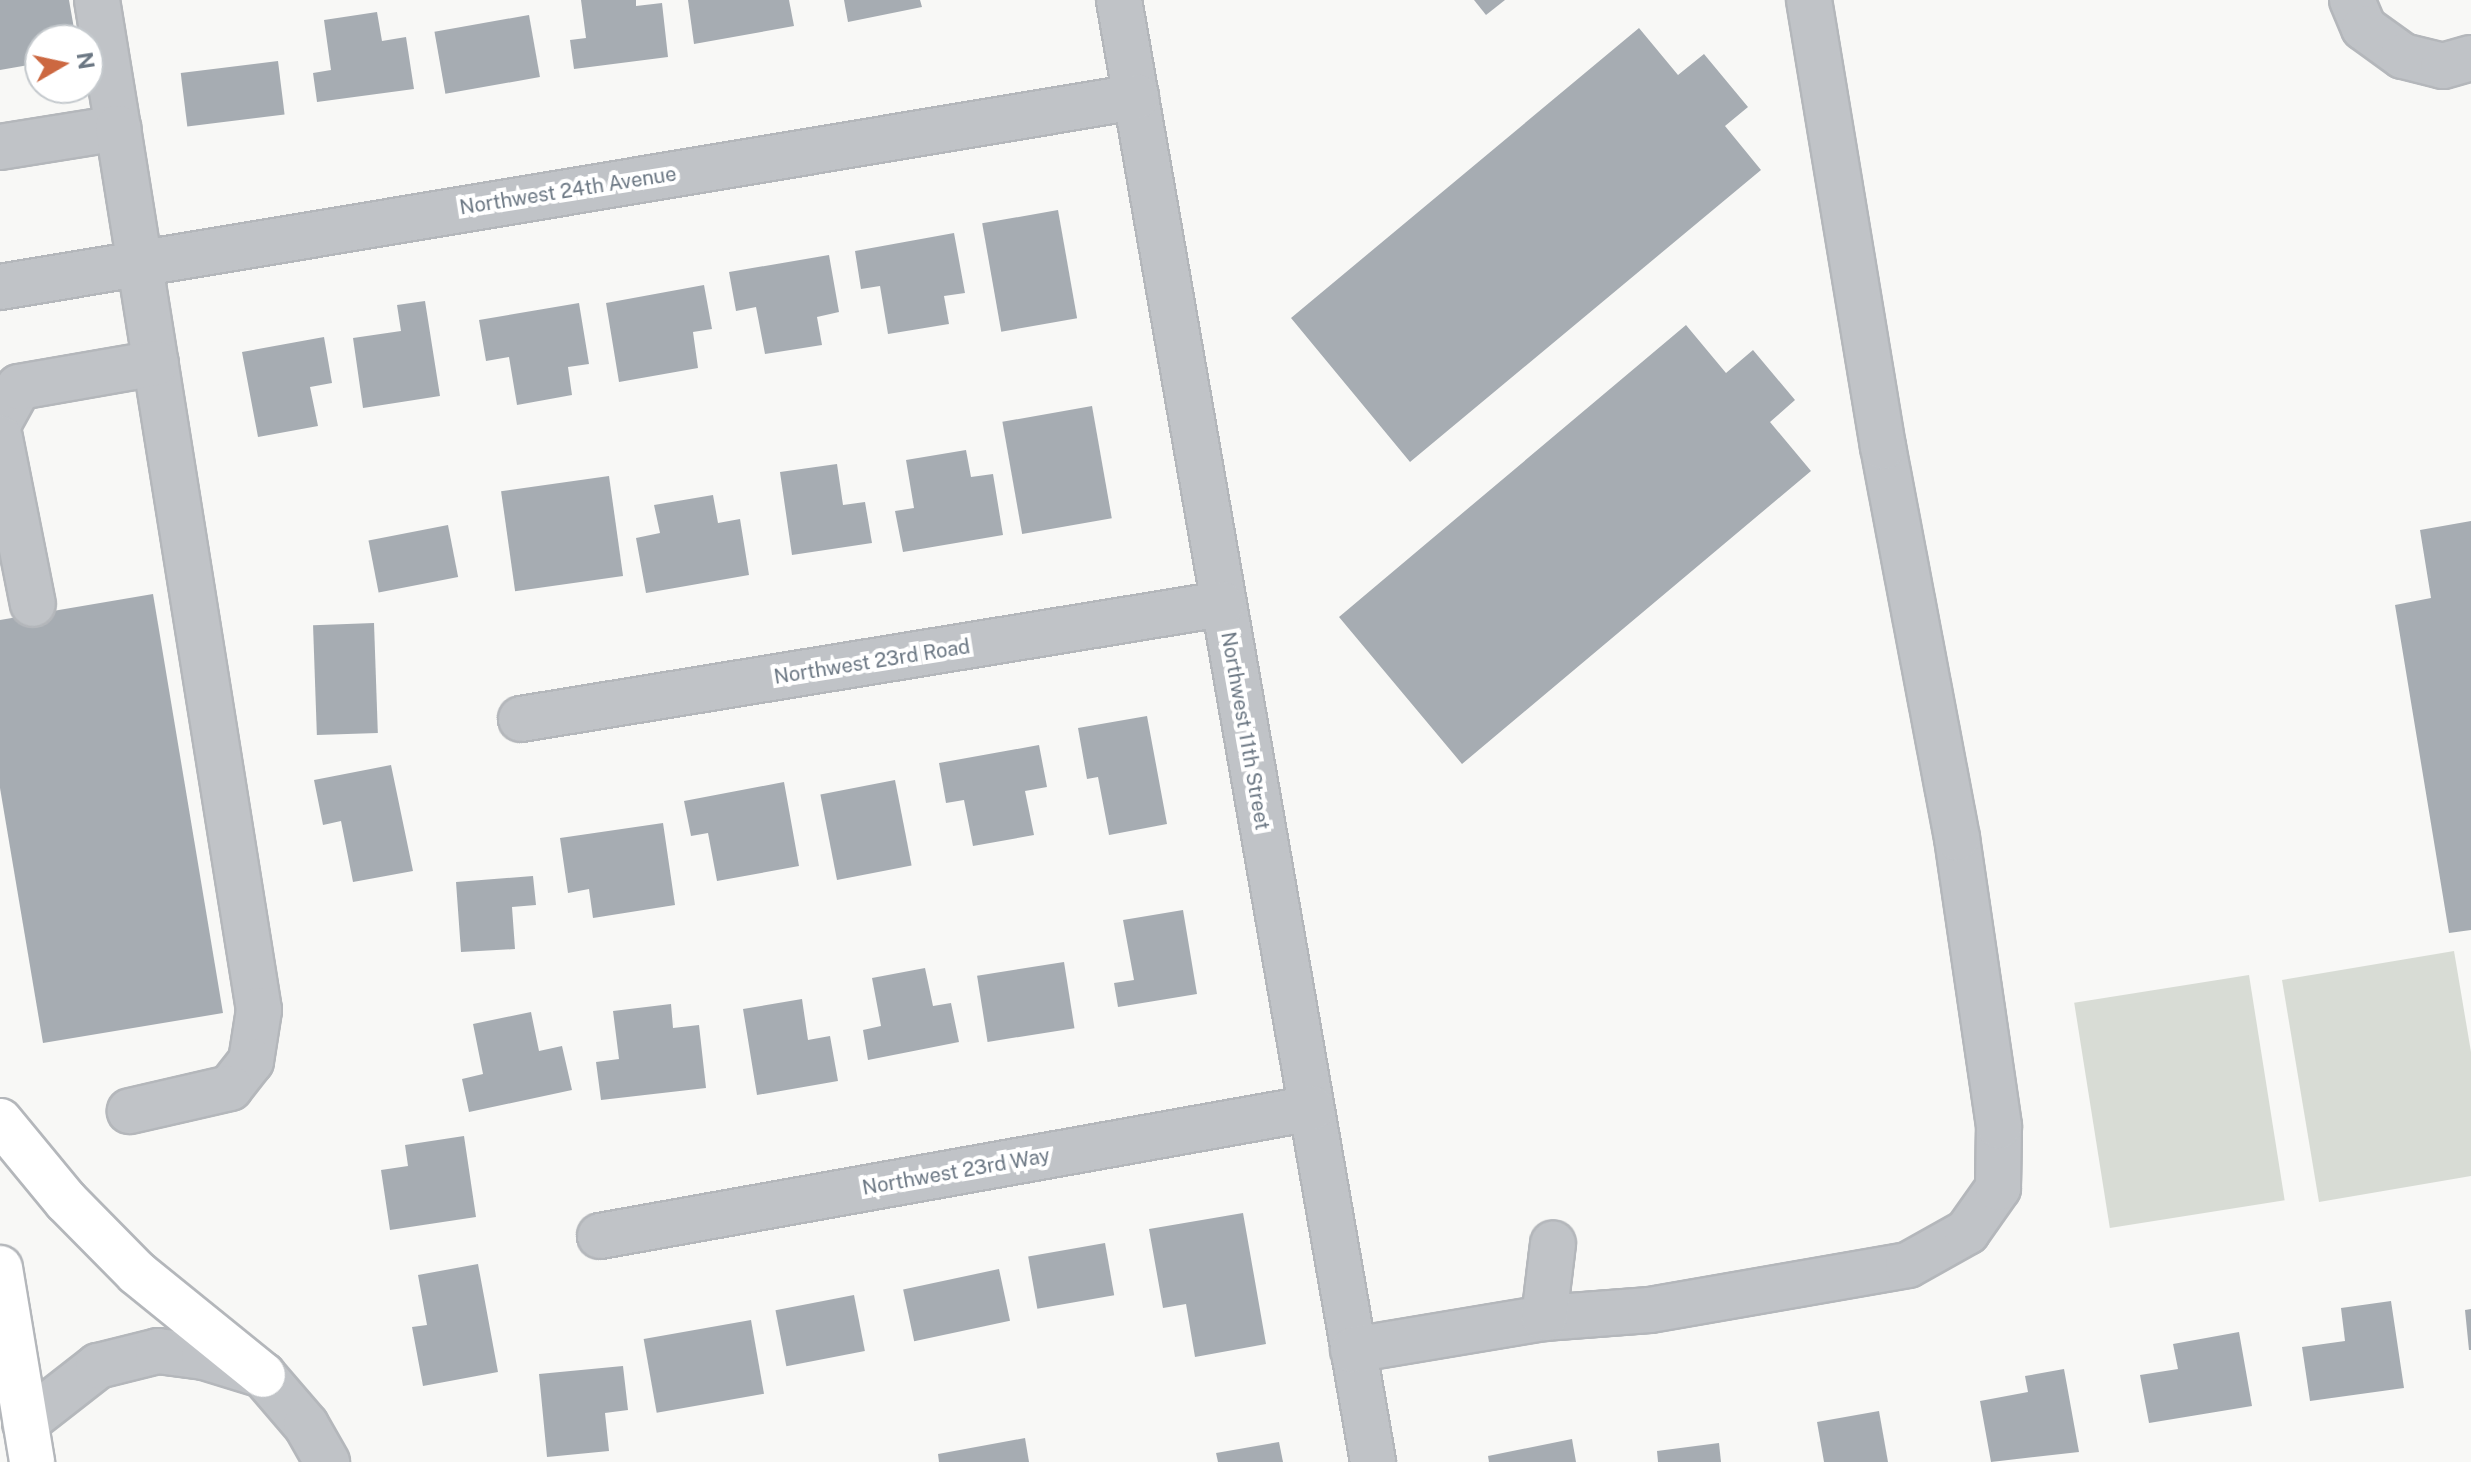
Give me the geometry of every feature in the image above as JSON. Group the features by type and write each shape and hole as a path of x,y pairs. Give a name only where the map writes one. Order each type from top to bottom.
{"main road":[{"path":"0,1121 66,1201 137,1273 263,1375"},
{"path":"0,1268 28,1442"}],"street":[{"path":"97,0 259,1010 251,1061 230,1088 130,1111"},
{"name":"Northwest 11th Street","path":"1119,0 1373,1462"},
{"path":"1353,1350 1544,1318 1650,1310 1908,1265 1967,1232 1998,1188 1999,1126 1957,838 1878,416 1809,0"},
{"path":"2352,0 2364,28 2403,56 2443,66 2471,58"},
{"name":"Northwest 24th Avenue","path":"0,287 1136,97"},
{"path":"0,147 118,128"},
{"path":"0,421 19,387 156,363"},
{"path":"0,438 33,604"},
{"name":"Northwest 23rd Road","path":"521,719 1222,604"},
{"name":"Northwest 23rd Way","path":"600,1236 1312,1108"},
{"path":"1544,1318 1553,1244"},
{"path":"28,1442 82,1375 127,1357 158,1351 204,1357 263,1375 306,1425 327,1462"}],"shaded area":[{"path":"2454,951 2471,1052 2471,1176 2319,1202 2282,980"},
{"path":"2249,975 2285,1200 2110,1228 2074,1003"}],"building":[{"path":"0,0 69,0 73,24 24,24 24,66 0,70"},
{"path":"581,0 636,0 636,6 662,3 668,57 574,69 570,40 586,38"},
{"path":"688,0 789,0 794,26 694,44"},
{"path":"844,0 920,0 922,7 848,22"},
{"path":"1474,0 1505,0 1486,15"},
{"path":"377,12 382,41 406,37 414,89 317,102 313,73 331,70 324,20"},
{"path":"529,15 540,77 445,94 434,32"},
{"path":"1639,28 1678,75 1704,54 1748,107 1725,126 1761,170 1410,462 1291,318"},
{"path":"278,61 285,115 187,127 181,73"},
{"path":"1058,210 1077,318 1001,332 982,223"},
{"path":"954,233 965,293 944,296 949,324 888,334 880,286 861,289 855,251"},
{"path":"829,255 839,312 817,317 822,345 765,354 756,307 736,311 729,272"},
{"path":"704,285 712,329 693,332 698,368 619,382 606,303"},
{"path":"425,301 440,396 363,408 353,338 401,331 397,305"},
{"path":"579,303 589,364 568,367 572,395 517,405 509,357 486,361 479,320"},
{"path":"1686,325 1726,373 1753,350 1795,400 1770,422 1811,471 1462,764 1339,617"},
{"path":"324,337 332,383 310,387 318,426 258,437 242,352"},
{"path":"1092,406 1112,518 1022,534 1002,422"},
{"path":"966,450 971,477 993,474 1003,535 903,552 895,511 914,508 906,460"},
{"path":"837,464 843,505 865,502 872,543 792,555 780,472"},
{"path":"609,476 623,576 515,591 501,491"},
{"path":"713,495 718,523 740,519 749,575 646,593 636,538 660,533 654,505"},
{"path":"2471,521 2471,930 2449,933 2395,605 2431,598 2420,530"},
{"path":"448,525 458,577 379,592 368,540"},
{"path":"153,594 223,1013 43,1043 0,788 0,620"},
{"path":"374,623 378,733 317,735 313,625"},
{"path":"1147,716 1167,824 1109,835 1098,777 1087,779 1078,728"},
{"path":"1039,745 1047,787 1025,791 1034,835 973,846 964,800 946,803 939,763"},
{"path":"391,765 413,871 353,882 341,821 323,825 314,780"},
{"path":"895,780 912,865 837,880 820,795"},
{"path":"784,782 799,866 717,881 708,833 691,836 684,801"},
{"path":"663,823 675,905 593,918 589,889 568,893 560,838"},
{"path":"533,876 536,905 512,907 515,949 461,952 456,882"},
{"path":"1183,910 1197,994 1118,1007 1114,983 1134,980 1123,920"},
{"path":"1064,962 1074,1028 988,1042 977,976"},
{"path":"925,968 933,1006 951,1003 959,1042 868,1060 863,1030 881,1026 872,978"},
{"path":"802,999 808,1040 830,1036 838,1081 757,1095 743,1009"},
{"path":"671,1004 673,1028 699,1025 706,1088 601,1100 596,1062 619,1059 613,1011"},
{"path":"531,1012 539,1051 562,1046 572,1090 469,1112 462,1079 483,1074 473,1024"},
{"path":"464,1136 476,1217 390,1230 381,1170 408,1166 405,1145"},
{"path":"1243,1213 1266,1344 1195,1357 1186,1304 1163,1308 1149,1229"},
{"path":"1105,1243 1114,1295 1037,1309 1028,1257"},
{"path":"478,1264 498,1372 423,1386 412,1327 427,1325 418,1275"},
{"path":"999,1269 1010,1321 914,1341 903,1289"},
{"path":"854,1295 865,1351 786,1366 775,1310"},
{"path":"2391,1301 2404,1388 2310,1401 2302,1347 2345,1341 2341,1308"},
{"path":"2471,1309 2471,1350 2469,1350 2465,1310"},
{"path":"751,1320 764,1394 657,1413 644,1339"},
{"path":"2239,1332 2252,1406 2149,1423 2140,1375 2178,1369 2173,1344"},
{"path":"623,1366 628,1410 605,1413 609,1451 547,1457 539,1374"},
{"path":"2064,1369 2079,1452 1991,1462 1980,1401 2028,1392 2025,1376"},
{"path":"1879,1411 1888,1462 1824,1462 1817,1422"},
{"path":"1025,1438 1029,1462 939,1462 938,1454"},
{"path":"1572,1439 1576,1462 1489,1462 1488,1456"},
{"path":"1279,1442 1283,1462 1218,1462 1216,1453"},
{"path":"1719,1443 1721,1462 1658,1462 1657,1451"}]}
